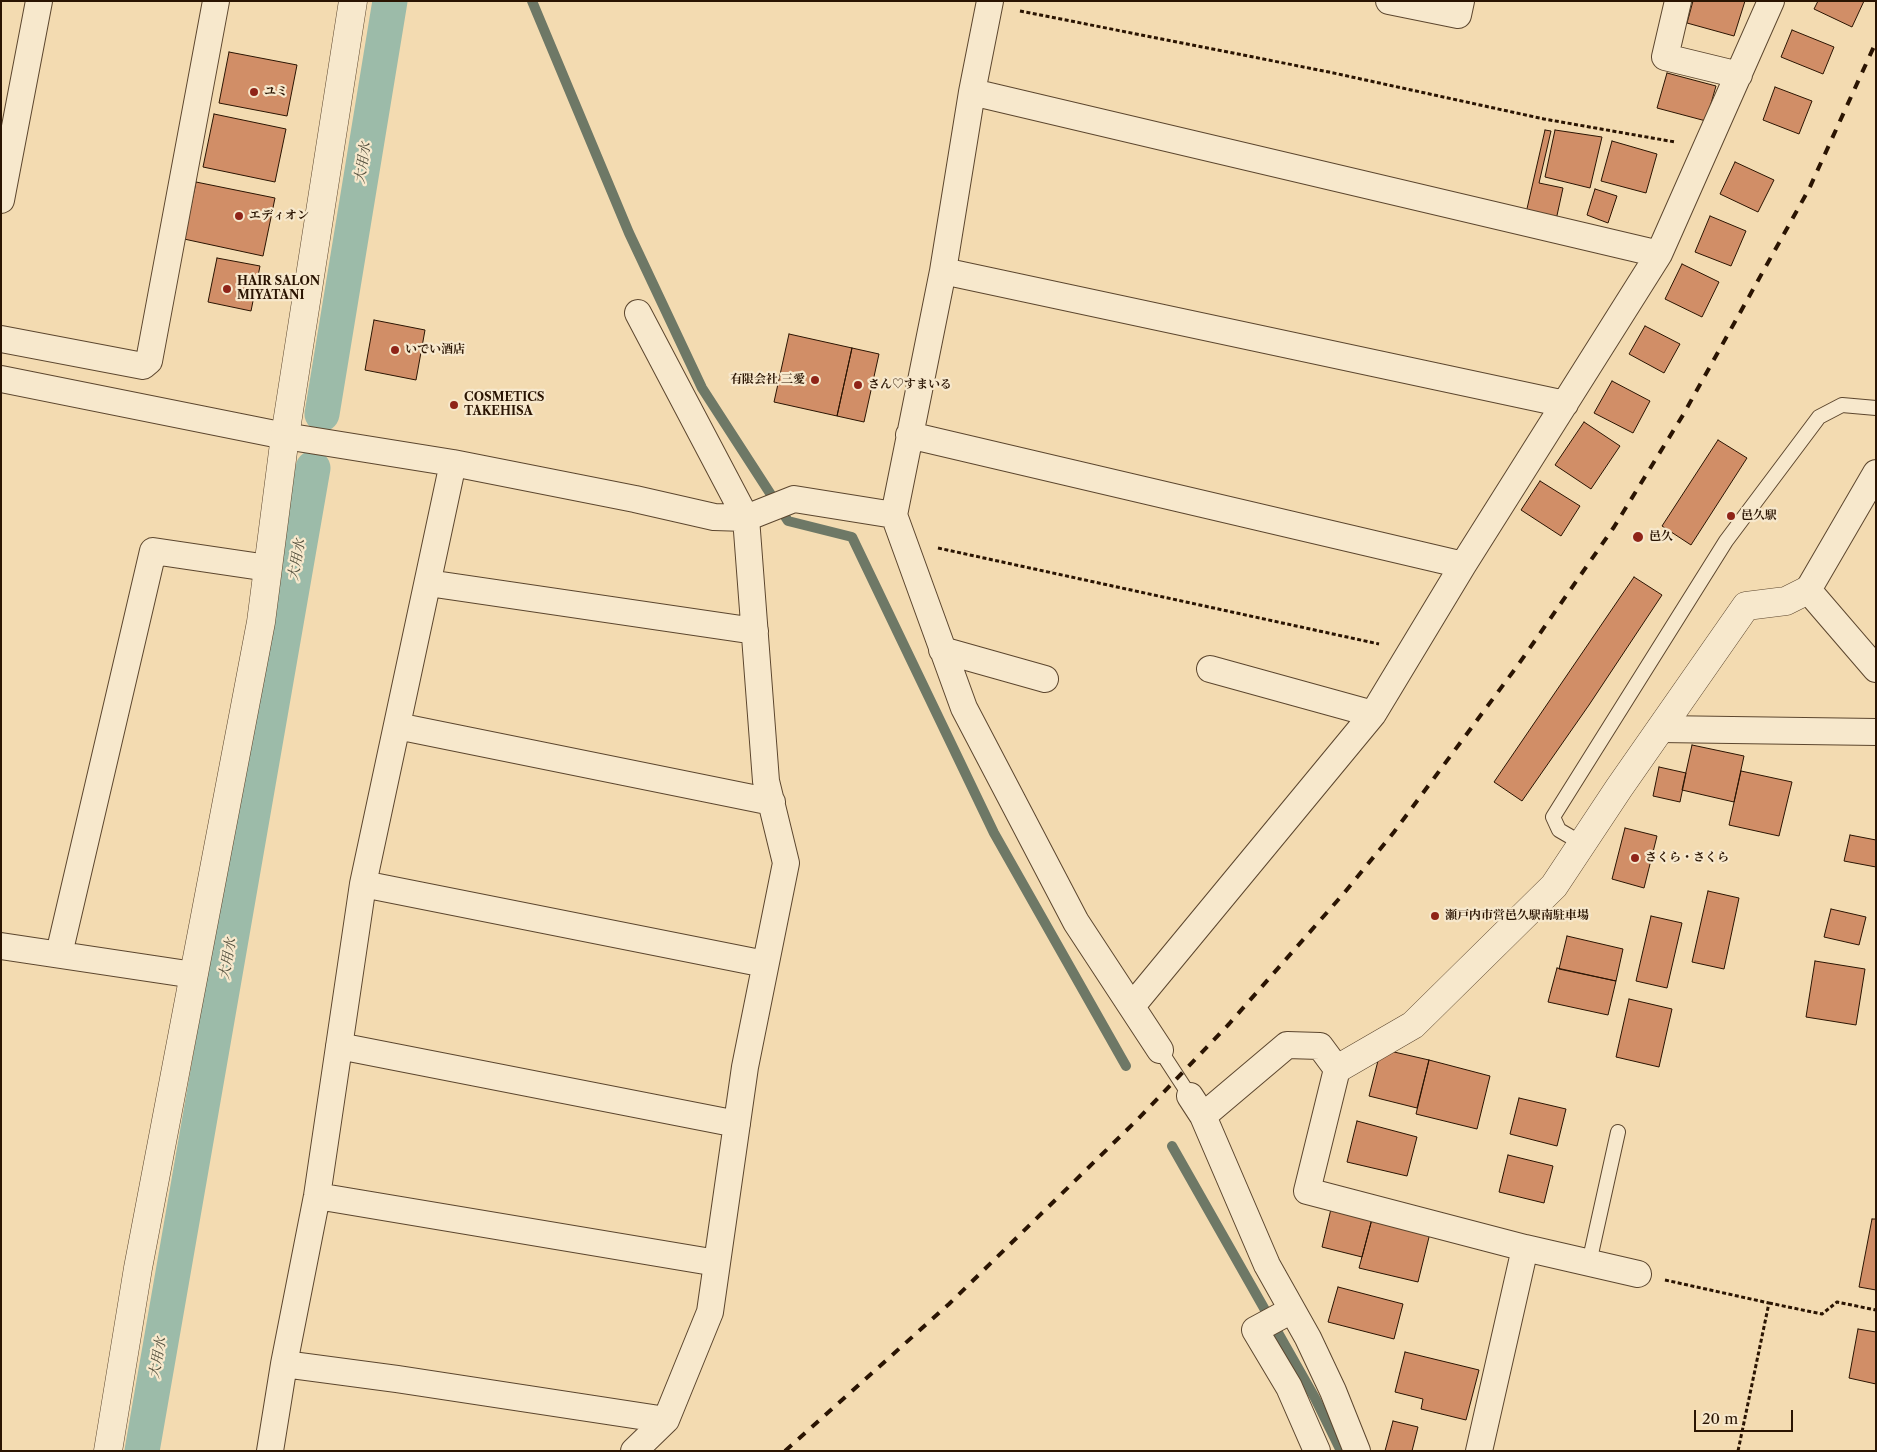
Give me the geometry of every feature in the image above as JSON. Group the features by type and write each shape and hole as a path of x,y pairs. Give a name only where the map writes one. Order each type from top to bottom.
{"street":[{"path":"1,200 39,1"},
{"path":"1,339 143,366 149,361 216,1"},
{"path":"108,1451 138,1268 261,622 285,436 353,1"},
{"path":"1389,1 1458,15 1462,1"},
{"path":"1678,1 1665,57 1740,75"},
{"path":"1132,1006 1373,714 1463,565 1659,254 1740,75 1771,1"},
{"path":"990,3 972,92 943,271 894,515 964,708 1076,922 1160,1050"},
{"path":"972,92 1659,254"},
{"path":"943,271 1565,404"},
{"path":"634,1451 666,1420 710,1312 744,1066 786,863 766,781 746,518 638,313"},
{"path":"1,379 285,436 453,463 635,499 714,517 746,518 794,499 894,515"},
{"path":"909,435 1463,565"},
{"path":"270,1451 284,1364 317,1196 363,884 453,463"},
{"path":"1638,1274 1525,1248 1307,1191 1337,1069 1413,1025 1554,886 1746,606 1786,601 1808,590 1876,473"},
{"path":"58,954 153,551 268,568"},
{"path":"428,583 755,630"},
{"path":"1808,590 1876,669"},
{"path":"942,650 1045,679"},
{"path":"1210,669 1373,714"},
{"path":"397,726 772,802"},
{"path":"1660,729 1876,732"},
{"path":"363,884 765,964"},
{"path":"1,946 194,975"},
{"path":"1337,1069 1320,1046 1287,1045 1196,1106 1267,1265 1280,1316 1333,1391 1358,1451"},
{"path":"339,1046 737,1124"},
{"path":"317,1196 717,1263"},
{"path":"1479,1451 1525,1248"},
{"path":"1280,1316 1255,1330 1288,1387 1317,1451"},
{"path":"284,1364 666,1420"}],"lane":[{"path":"1582,844 1559,830 1553,817 1726,541 1819,417 1842,405 1876,408"},
{"path":"1160,1050 1196,1106"},
{"path":"1589,1263 1618,1132"}],"path":[{"path":"990,3 1329,72 1544,119 1707,147"},
{"path":"903,540 1411,651"},
{"path":"1638,1274 1822,1314 1838,1302 1876,1310"},
{"path":"1738,1451 1769,1303"}],"building":[{"path":"1693,1 1745,1 1734,36 1687,23"},
{"path":"1818,1 1864,1 1852,27 1814,9"},
{"path":"1792,30 1834,47 1823,74 1781,57"},
{"path":"229,52 297,65 287,116 219,103"},
{"path":"1667,73 1716,86 1706,121 1657,108"},
{"path":"1775,87 1812,101 1799,134 1763,120"},
{"path":"214,114 286,129 275,182 203,167"},
{"path":"1545,130 1551,131 1539,183 1563,188 1556,220 1526,213"},
{"path":"1555,130 1602,137 1590,188 1545,177"},
{"path":"1612,141 1657,154 1646,193 1601,181"},
{"path":"1735,162 1774,180 1758,212 1720,194"},
{"path":"196,182 275,198 263,256 184,239"},
{"path":"1595,189 1617,196 1608,223 1587,215"},
{"path":"1710,216 1746,231 1731,266 1695,252"},
{"path":"217,258 260,266 251,311 208,302"},
{"path":"1682,264 1719,282 1702,317 1665,299"},
{"name":"いでい酒店","path":"374,320 425,330 416,380 365,370"},
{"path":"1645,326 1680,344 1664,373 1629,354"},
{"path":"789,334 852,348 837,416 774,402"},
{"name":"さん♡すまいる","path":"852,348 879,354 864,422 837,416"},
{"path":"1612,381 1650,401 1633,433 1594,413"},
{"path":"1584,422 1620,446 1591,489 1555,465"},
{"path":"1718,440 1747,458 1691,545 1662,526"},
{"path":"1540,481 1580,506 1561,536 1521,510"},
{"path":"1634,577 1662,595 1522,801 1494,782"},
{"path":"1692,745 1744,756 1734,802 1682,790"},
{"path":"1659,767 1686,773 1680,802 1653,796"},
{"path":"1741,771 1792,782 1779,836 1729,825"},
{"name":"さくら・さくら","path":"1625,828 1657,836 1644,888 1612,879"},
{"path":"1850,835 1876,840 1876,867 1844,861"},
{"path":"1708,891 1739,898 1724,969 1692,962"},
{"path":"1831,909 1866,917 1859,945 1824,937"},
{"path":"1651,916 1682,923 1667,988 1636,981"},
{"path":"1567,936 1623,949 1616,981 1559,969"},
{"path":"1815,961 1865,969 1856,1025 1806,1017"},
{"path":"1557,968 1616,981 1608,1015 1548,1002"},
{"path":"1629,999 1672,1009 1659,1067 1616,1057"},
{"path":"1381,1049 1429,1060 1417,1108 1369,1096"},
{"path":"1429,1060 1490,1076 1477,1129 1416,1114"},
{"path":"1519,1098 1566,1109 1557,1146 1510,1134"},
{"path":"1357,1121 1417,1137 1407,1176 1347,1162"},
{"path":"1508,1155 1553,1166 1544,1203 1499,1192"},
{"path":"1331,1209 1372,1219 1362,1257 1322,1247"},
{"path":"1372,1219 1430,1233 1418,1282 1359,1268"},
{"path":"1872,1219 1876,1219 1876,1290 1859,1287"},
{"path":"1338,1287 1403,1304 1394,1339 1328,1322"},
{"path":"1858,1329 1876,1332 1876,1384 1849,1378"},
{"path":"1405,1352 1479,1370 1466,1420 1421,1409 1423,1399 1395,1392"},
{"path":"1393,1421 1418,1427 1412,1451 1385,1451"}],"waterway":[{"name":"大用水","path":"322,414 390,1"},
{"path":"532,1 629,233 702,388 788,521 852,537 994,833 1126,1066"},
{"name":"大用水","path":"142,1451 313,468"},
{"path":"1172,1146 1315,1398 1341,1451"}],"railway":[{"path":"785,1451 949,1304 1136,1121 1229,1024 1345,892 1394,832 1518,665 1614,527 1683,415 1809,189 1876,42"}],"place":[{"name":"ユミ","path":"254,92"},
{"name":"エディオン","path":"239,216"},
{"name":"HAIR SALON MIYATANI","path":"227,289"},
{"name":"いでい酒店","path":"395,350"},
{"name":"有限会社 三愛","path":"815,380"},
{"name":"さん♡すまいる","path":"858,385"},
{"name":"COSMETICS TAKEHISA","path":"454,405"},
{"name":"邑久駅","path":"1731,516"},
{"name":"邑久","path":"1638,537"},
{"name":"さくら・さくら","path":"1635,858"},
{"name":"瀬戸内市営邑久駅南駐車場","path":"1435,916"}]}
